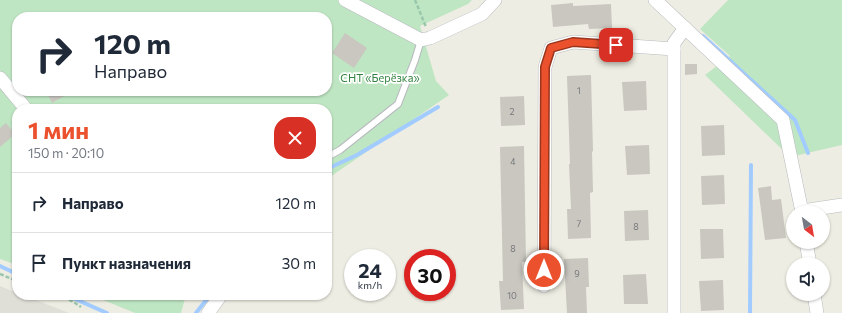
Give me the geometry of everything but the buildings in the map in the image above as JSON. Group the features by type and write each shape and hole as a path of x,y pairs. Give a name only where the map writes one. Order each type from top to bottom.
{"street":[{"path":"345,0 426,39 482,14 495,0"},
{"path":"655,0 783,120 801,205"},
{"path":"674,313 674,43 685,28"},
{"path":"544,286 545,67 551,48 573,42 674,49"},
{"path":"0,78 12,92"},
{"path":"15,96 22,104"},
{"path":"830,207 842,205"},
{"path":"208,313 217,300"},
{"path":"815,301 817,313"}],"lane":[{"path":"332,154 340,150 398,104 415,60 426,39"}],"path":[{"path":"415,0 426,39"},
{"path":"0,274 12,279"},
{"path":"70,300 81,307"}],"shaded area":[{"path":"0,286 12,291 12,300 36,300 69,313 0,313"}],"green space":[{"name":"СНТ «Берёзка»","path":"0,0 472,0 468,4 420,26 436,81 449,95 332,176 332,104 12,104 12,263 0,259"},
{"path":"728,0 842,0 842,145 790,157 705,75 730,56 700,29"},
{"path":"103,300 185,300 181,313 135,313"}],"waterway":[{"path":"703,36 795,120 808,153"},
{"path":"332,167 357,155 438,107"},
{"path":"750,313 751,165"},
{"path":"0,266 12,272"},
{"path":"77,300 107,313"},
{"path":"196,313 206,300"}],"route":[{"path":"544,270 545,67 551,48 573,42 616,45"}]}
